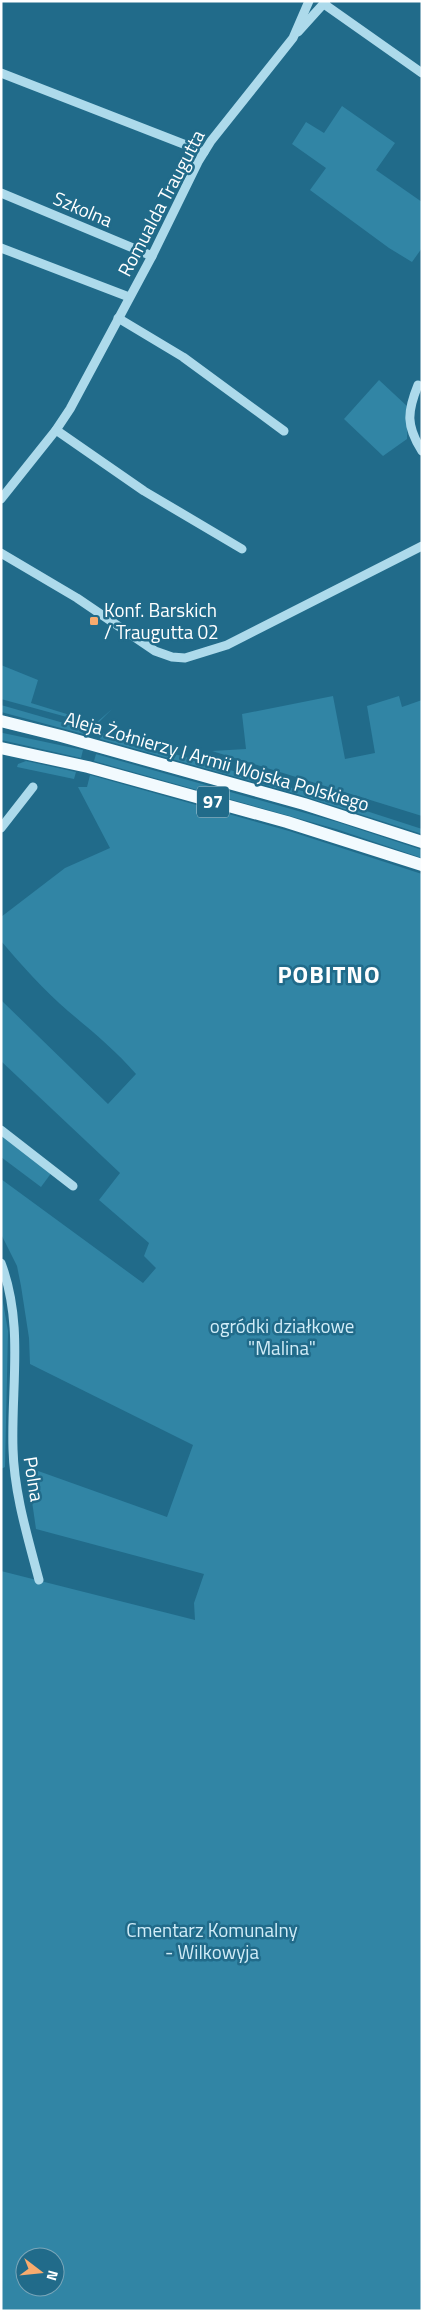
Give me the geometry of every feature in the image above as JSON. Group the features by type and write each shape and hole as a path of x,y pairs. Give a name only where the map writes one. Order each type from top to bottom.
{"main road":[{"name":"Aleja Żołnierzy I Armii Wojska Polskiego","path":"1,721 296,801 422,842"},
{"name":"Aleja Żołnierzy I Armii Wojska Polskiego","path":"1,748 88,767 287,822 422,865"}],"street":[{"name":"Romualda Traugutta","path":"1,498 56,430 152,256 204,152 293,38 309,1"},
{"path":"293,38 325,3 422,73"},
{"path":"1,73 204,152"},
{"name":"Szkolna","path":"1,193 152,256"},
{"path":"1,248 129,297"},
{"path":"118,318 183,357 284,432"},
{"path":"418,385 413,399 409,424 422,451"},
{"path":"56,430 144,491 242,549"},
{"path":"1,553 77,598 149,648 167,656 185,658 227,645 422,546"},
{"path":"1,828 33,787"},
{"path":"1,1130 73,1186"},
{"name":"Polna","path":"1,1263 11,1293 15,1325 14,1468 39,1580"}],"green space":[{"path":"342,106 395,143 376,170 422,202 422,248 412,262 389,248 310,190 326,168 292,144 306,122 324,133"},
{"path":"379,380 408,407 407,439 383,456 344,419"},
{"path":"1,665 38,680 31,703 96,723 112,709 96,725 1,699"},
{"path":"333,696 345,759 375,753 367,706 399,696 402,707 422,700 422,816 212,751 246,749 242,714"},
{"path":"1,705 88,730 87,735 1,712"},
{"path":"1,732 83,750 81,758 1,740"},
{"path":"102,733 320,796 422,829 422,834 297,794 100,739"},
{"path":"96,754 337,822 422,850 422,858 336,829 94,761"},
{"path":"26,761 76,772 74,779 17,767 18,764"},
{"path":"90,775 289,831 422,874 422,2311 1,2311 1,1571 195,1620 194,1603 204,1574 36,1529 27,1467 167,1517 193,1445 30,1364 29,1338 17,1266 1,1234 1,1179 143,1283 156,1268 144,1256 149,1243 99,1200 120,1173 1,1061 1,1000 108,1104 136,1074 112,1049 50,995 1,941 1,917 65,868 110,848 78,787 87,787"},
{"path":"1,1132 52,1172 41,1187 1,1157"},
{"path":"1,1291 8,1331 5,1467 1,1469"}],"place":[{"name":"Konf. Barskich / Traugutta 02","path":"94,621"}],"district":[{"name":"POBITNO","path":"329,975"}],"park label":[{"name":"ogródki działkowe \"Malina\"","path":"282,1337"},
{"name":"Cmentarz Komunalny - Wilkowyja","path":"212,1941"}]}
